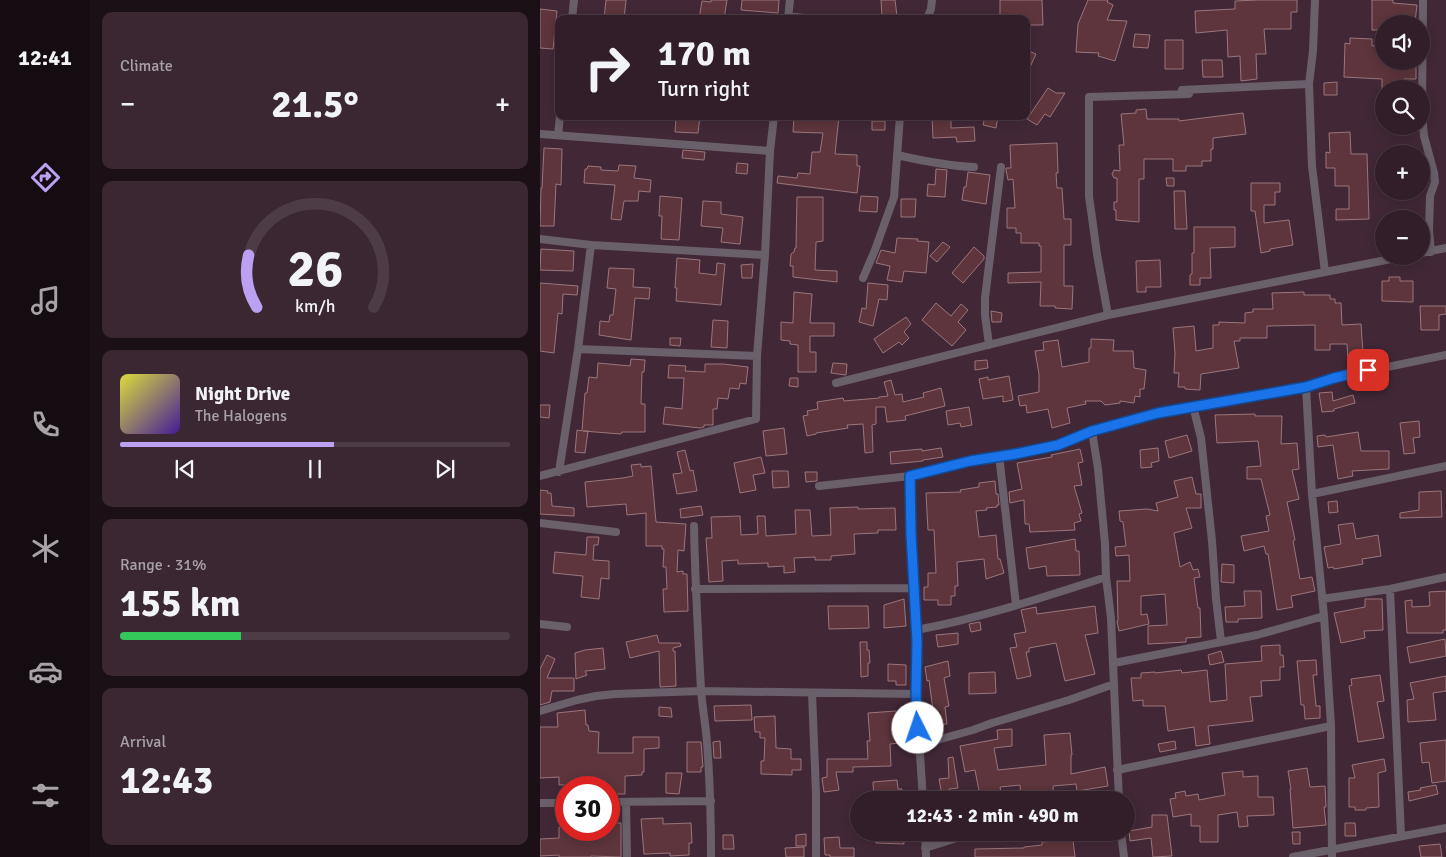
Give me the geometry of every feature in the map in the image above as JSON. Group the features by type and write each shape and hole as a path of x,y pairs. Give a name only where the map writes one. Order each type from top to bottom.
{"street":[{"path":"572,15 574,0"},
{"path":"788,15 790,0"},
{"path":"930,15 932,0"},
{"path":"1315,0 1310,84 1312,166 1325,272"},
{"path":"1423,0 1422,111 1424,136 1434,173 1434,182 1430,196 1429,230 1431,252 1446,248"},
{"path":"1173,90 1310,84"},
{"path":"1108,315 1089,196 1089,97 1189,94"},
{"path":"558,135 560,120"},
{"path":"540,476 756,419 757,356 774,120"},
{"path":"863,278 894,197 900,120"},
{"path":"540,134 770,151"},
{"path":"897,154 931,163 956,167 974,167"},
{"path":"989,345 985,298 1002,167"},
{"path":"540,239 591,245 765,255"},
{"path":"559,472 578,349 591,245"},
{"path":"836,383 1108,315 1375,262"},
{"path":"578,349 757,356"},
{"path":"819,486 910,476 970,461 1058,445 1092,431 1158,413 1306,387 1351,374 1446,355"},
{"path":"1306,387 1312,494 1324,616 1331,726 1332,853"},
{"path":"1193,406 1201,438 1221,641"},
{"path":"1092,431 1101,495 1106,577 1111,618 1118,791"},
{"path":"999,455 1016,605"},
{"path":"1312,494 1446,466"},
{"path":"910,476 916,630 916,694 922,791"},
{"path":"540,523 616,532"},
{"path":"694,526 695,589 701,692 707,740 711,801 711,857"},
{"path":"916,630 954,623 1106,577"},
{"path":"1322,599 1390,589 1446,577"},
{"path":"695,589 913,588"},
{"path":"1390,589 1400,836"},
{"path":"1114,663 1257,635 1324,616"},
{"path":"540,624 567,627"},
{"path":"919,745 1069,700 1114,684"},
{"path":"540,710 596,696 615,694 701,692 916,694"},
{"path":"812,694 816,792 816,857"},
{"path":"1117,770 1331,726"},
{"path":"620,802 711,801"},
{"path":"540,803 555,802"},
{"path":"626,802 627,857"},
{"path":"1293,857 1332,853 1400,836 1446,828"},
{"path":"926,841 926,857"},
{"path":"926,848 948,841"},
{"path":"1123,841 1124,857"}],"building":[{"path":"606,0 626,0 624,15 604,15"},
{"path":"711,0 727,0 725,15 700,15 702,1 711,2"},
{"path":"742,0 779,0 778,13 741,10"},
{"path":"881,0 895,0 897,15 882,15"},
{"path":"1000,0 1042,0 1043,25 1030,25 1030,15 1000,15"},
{"path":"1088,0 1108,0 1107,2 1113,5 1107,20 1127,21 1115,61 1098,56 1099,53 1076,52 1078,24"},
{"path":"1297,0 1297,12 1291,12 1291,29 1264,29 1266,54 1256,54 1257,79 1241,81 1240,56 1228,57 1227,30 1196,33 1195,11 1235,9 1235,1"},
{"path":"1372,0 1393,0 1393,3 1417,5 1416,15 1375,15 1375,30 1372,30"},
{"path":"540,9 557,11 555,15 553,49 540,48"},
{"path":"1135,34 1150,35 1148,48 1133,47"},
{"path":"1350,38 1372,39 1372,46 1375,46 1375,70 1416,70 1416,79 1382,80 1344,77 1345,43 1350,44"},
{"path":"1165,40 1183,40 1183,69 1165,69"},
{"path":"1030,52 1036,54 1030,67"},
{"path":"1202,60 1222,60 1223,77 1203,77"},
{"path":"1337,82 1337,95 1324,95 1324,83"},
{"path":"1048,88 1056,93 1065,93 1050,117 1045,114 1037,125 1029,120 1030,115"},
{"path":"1146,109 1147,119 1179,119 1179,121 1243,113 1246,134 1213,138 1211,161 1202,161 1202,166 1186,166 1186,171 1173,171 1173,159 1144,159 1144,179 1139,179 1139,222 1116,220 1114,202 1117,202 1117,178 1114,178 1112,174 1114,170 1120,171 1119,145 1124,145 1121,114 1136,113 1136,110"},
{"path":"676,120 700,120 698,133 675,132"},
{"path":"794,120 839,120 835,154 857,155 857,166 860,166 857,193 777,183 778,176 797,178 798,173 810,174 812,152 820,152 823,133 793,132"},
{"path":"932,120 951,120 951,128 974,127 975,141 957,142 956,137 933,138"},
{"path":"984,120 997,120 996,128 983,125"},
{"path":"872,121 885,121 885,130 872,130"},
{"path":"1350,132 1351,154 1367,154 1369,219 1336,220 1336,209 1349,209 1349,186 1335,186 1335,168 1326,168 1326,152 1330,153 1329,133"},
{"path":"1057,143 1057,188 1062,188 1064,219 1071,219 1071,245 1064,245 1064,286 1073,286 1072,309 1040,306 1041,282 1008,283 1008,273 1041,272 1041,246 1039,246 1039,243 1021,243 1021,233 1016,233 1016,228 1007,228 1007,208 1015,208 1013,179 1008,180 1006,170 1006,168 1011,168 1010,145"},
{"path":"544,148 562,149 561,185 556,184 554,226 540,226"},
{"path":"683,150 705,152 704,160 682,158"},
{"path":"737,163 748,164 747,174 736,173"},
{"path":"619,165 636,166 634,178 651,180 650,192 639,191 638,201 624,201 621,220 611,219 615,185 584,183 585,169 588,166 601,167 601,170 618,171"},
{"path":"936,169 947,170 945,197 927,196 928,184 935,185"},
{"path":"968,172 990,175 986,204 962,200"},
{"path":"1166,178 1174,178 1174,186 1167,186"},
{"path":"1251,183 1280,183 1280,192 1275,192 1275,205 1264,205 1264,223 1289,220 1293,245 1270,249 1270,251 1261,253 1255,211 1251,211"},
{"path":"1174,191 1185,191 1187,229 1175,229"},
{"path":"660,196 682,198 679,240 661,239 662,216 659,216"},
{"path":"861,196 878,197 877,212 859,211"},
{"path":"797,197 823,197 823,241 816,242 815,270 837,271 837,282 793,277 793,266 790,266 791,254 796,248"},
{"path":"901,199 916,199 915,217 901,217"},
{"path":"703,201 721,202 721,214 743,217 740,244 721,242 723,228 701,226"},
{"path":"1194,227 1235,227 1235,247 1210,248 1211,278 1200,278 1200,285 1190,285 1192,253 1194,253"},
{"path":"897,238 918,239 917,241 929,242 926,273 904,271 902,282 887,280 890,266 876,263 881,250 895,253"},
{"path":"943,242 950,247 937,262 930,256"},
{"path":"974,247 984,256 984,259 963,283 952,273"},
{"path":"541,249 574,251 573,271 540,270"},
{"path":"677,258 700,260 699,273 716,275 717,263 725,264 721,305 676,301"},
{"path":"1160,260 1161,287 1146,287 1146,292 1137,292 1136,261"},
{"path":"753,264 752,278 742,278 741,265"},
{"path":"609,268 634,269 633,287 650,288 649,299 635,298 631,340 599,335 600,321 609,322 610,315 613,315 616,289 607,288"},
{"path":"1389,277 1400,277 1400,281 1413,281 1413,302 1382,301 1382,281 1389,281"},
{"path":"540,283 578,286 577,295 563,294 562,314 558,313 554,353 540,351"},
{"path":"868,283 888,285 887,300 879,299 873,326 859,322 862,308 866,309"},
{"path":"794,292 812,294 810,323 834,323 834,336 810,336 810,352 816,352 816,372 798,372 798,345 790,344 790,341 781,340 781,322 793,323"},
{"path":"1304,292 1304,295 1330,295 1330,299 1335,299 1335,303 1341,303 1342,325 1361,324 1363,353 1360,353 1361,360 1348,361 1347,344 1330,344 1330,350 1315,350 1315,325 1267,326 1267,338 1240,338 1240,341 1234,341 1239,368 1201,374 1200,390 1178,387 1179,373 1174,373 1173,328 1194,326 1196,351 1213,348 1213,325 1219,325 1219,322 1245,323 1245,313 1253,312 1253,309 1273,309 1272,293"},
{"path":"936,303 951,316 961,304 968,310 958,322 966,330 952,346 922,320"},
{"path":"1420,306 1446,306 1446,314 1439,315 1439,330 1421,330"},
{"path":"991,311 1002,313 1001,322 992,322"},
{"path":"906,317 911,324 904,332 909,338 902,345 899,342 883,353 874,339"},
{"path":"713,320 728,321 727,348 711,347"},
{"path":"670,338 681,338 680,346 670,345"},
{"path":"1091,339 1114,340 1113,351 1133,351 1134,368 1146,370 1144,389 1140,389 1140,397 1135,396 1134,403 1120,401 1120,403 1105,405 1101,401 1085,401 1086,404 1067,408 1070,423 1052,428 1048,409 1027,413 1026,405 1020,406 1018,396 1039,392 1039,374 1035,351 1044,350 1043,342 1058,340 1062,367 1089,362"},
{"path":"631,359 645,360 644,372 642,372 641,404 645,404 645,432 622,432 621,434 588,431 585,453 575,452 577,430 582,431 585,393 587,393 589,377 597,378 598,363 630,366"},
{"path":"987,360 988,368 975,370 975,361"},
{"path":"833,363 847,364 846,375 831,373"},
{"path":"705,364 748,367 746,384 740,383 739,389 730,388 728,399 718,398 717,409 713,409 713,425 704,425 704,427 700,428 663,424 665,407 682,409 684,378 668,378 669,365 686,366 685,371 705,372"},
{"path":"1009,376 1013,400 1003,402 1003,396 983,399 979,379 988,377 988,380"},
{"path":"790,378 798,378 798,387 789,386"},
{"path":"891,380 895,395 902,394 903,402 924,397 923,393 941,388 945,406 905,416 906,420 887,422 885,407 876,407 876,424 872,425 873,452 865,453 863,424 847,425 848,428 807,436 803,416 808,415 807,411 818,409 817,402 843,398 844,401 888,396 884,382"},
{"path":"1332,392 1333,401 1353,395 1355,403 1334,409 1334,411 1322,412 1319,393"},
{"path":"540,405 550,405 549,418 540,417"},
{"path":"969,407 972,425 961,427 960,423 948,425 946,411"},
{"path":"1255,414 1255,416 1282,416 1281,444 1297,443 1299,469 1292,470 1299,499 1287,502 1295,540 1293,541 1300,579 1312,577 1315,591 1291,596 1293,607 1277,610 1268,554 1266,554 1264,546 1244,551 1241,536 1269,531 1266,516 1270,515 1261,479 1247,479 1247,467 1261,466 1258,441 1217,443 1215,415"},
{"path":"1419,421 1420,437 1413,438 1415,453 1404,454 1400,423"},
{"path":"784,428 787,454 766,456 763,431"},
{"path":"1358,432 1361,451 1389,451 1389,469 1352,471 1353,476 1338,479 1333,445 1318,447 1317,436 1325,435 1326,437"},
{"path":"1187,435 1192,451 1169,458 1165,441"},
{"path":"941,448 943,457 891,464 890,452 922,449 922,451"},
{"path":"1158,448 1159,461 1151,463 1152,467 1141,468 1140,450"},
{"path":"1080,449 1083,462 1078,463 1082,485 1074,486 1082,513 1079,514 1081,521 1074,523 1075,530 1030,532 1029,524 1025,524 1024,500 1010,503 1009,492 1022,489 1017,463 1052,457 1051,455"},
{"path":"685,450 690,471 693,470 697,491 677,494 673,474 682,473 677,452"},
{"path":"761,457 765,473 753,475 756,490 740,493 734,463"},
{"path":"641,464 641,467 651,466 656,522 686,524 684,551 678,550 677,572 683,571 683,574 687,574 688,611 664,612 663,589 667,589 666,567 663,567 664,549 662,549 662,546 646,546 646,513 627,515 626,504 587,507 585,482 633,476 631,465"},
{"path":"772,471 788,471 789,487 773,488"},
{"path":"805,472 817,472 817,481 806,482"},
{"path":"1192,477 1196,494 1201,494 1201,508 1186,508 1192,528 1174,533 1180,567 1190,562 1193,570 1198,569 1200,577 1194,578 1198,608 1200,608 1201,637 1186,638 1186,642 1148,644 1148,626 1167,625 1165,594 1141,596 1141,615 1147,614 1149,624 1119,631 1117,621 1117,581 1130,581 1129,555 1116,556 1115,547 1126,546 1123,522 1120,521 1119,511 1147,509 1158,511 1156,503 1178,497 1174,481"},
{"path":"995,481 999,505 986,508 987,510 976,511 979,537 996,535 998,559 1000,559 1004,573 986,579 984,559 957,562 958,586 955,586 955,596 951,596 951,605 938,605 938,600 924,600 924,587 928,587 928,573 936,573 934,530 928,530 926,493 961,492 960,490 979,487 979,483"},
{"path":"540,490 551,493 552,506 574,508 574,516 540,514"},
{"path":"1441,491 1442,517 1400,518 1400,513 1419,510 1419,492"},
{"path":"1337,501 1338,512 1329,513 1328,502"},
{"path":"701,506 703,515 681,518 680,509"},
{"path":"858,507 858,509 895,508 896,530 878,530 878,533 854,534 855,554 831,556 831,560 815,560 815,557 794,558 795,572 784,573 784,566 768,567 768,563 738,564 738,560 722,561 723,581 709,582 706,538 712,538 711,517 740,516 741,535 758,534 757,516 765,516 766,536 796,534 795,510 810,510 812,536 831,535 830,508"},
{"path":"1353,523 1356,539 1378,535 1381,556 1362,559 1363,564 1334,569 1333,567 1328,568 1324,547 1341,544 1338,525"},
{"path":"587,537 599,537 598,545 594,545 593,560 609,561 609,579 601,578 599,599 581,597 583,576 553,573 555,552 586,555"},
{"path":"1075,539 1076,551 1079,551 1080,575 1047,576 1046,566 1029,569 1026,548"},
{"path":"1222,564 1234,565 1234,583 1221,582"},
{"path":"1244,591 1261,591 1262,618 1238,619 1238,622 1226,622 1225,607 1245,606"},
{"path":"1446,591 1446,630 1443,630 1443,633 1407,633 1405,601 1412,600 1412,607 1430,606 1429,592"},
{"path":"904,599 906,626 884,628 884,605"},
{"path":"1365,599 1382,599 1383,630 1364,631 1365,638 1341,643 1334,613 1365,607"},
{"path":"828,606 868,606 869,628 829,629"},
{"path":"1095,606 1098,633 1085,635 1095,674 1065,681 1056,643 1029,648 1029,652 1026,652 1031,676 1017,679 1010,648 1017,647 1014,634 1026,632 1021,610 1036,607 1037,614"},
{"path":"980,622 981,630 971,632 969,624"},
{"path":"958,633 958,644 938,647 936,635"},
{"path":"657,635 659,643 680,643 681,646 673,648 673,651 675,651 676,686 660,687 659,651 630,658 626,642"},
{"path":"1445,639 1446,656 1410,663 1407,647"},
{"path":"860,642 867,642 870,663 868,663 868,676 861,677"},
{"path":"1280,645 1280,655 1283,655 1284,667 1280,667 1280,680 1261,681 1262,696 1250,697 1253,721 1208,726 1210,744 1196,746 1194,727 1168,731 1165,706 1143,706 1143,700 1133,701 1131,678 1141,678 1141,673 1181,670 1182,673 1207,670 1210,702 1227,700 1225,664 1262,661 1261,646"},
{"path":"603,648 605,669 585,671 587,675 576,679 575,653"},
{"path":"1221,651 1224,662 1210,665 1208,655"},
{"path":"547,655 555,659 547,678 574,678 574,691 552,691 550,702 540,705 540,669"},
{"path":"1316,660 1317,675 1313,675 1316,706 1320,706 1320,718 1305,719 1304,705 1301,705 1297,661"},
{"path":"948,661 950,676 944,678 949,706 945,707 947,724 935,725 929,680 927,681 925,667"},
{"path":"888,664 906,665 906,685 896,685 896,681 888,681"},
{"path":"995,672 996,693 969,694 969,673"},
{"path":"1380,675 1384,701 1377,702 1384,738 1358,742 1349,686 1352,685 1351,679"},
{"path":"1446,676 1446,691 1433,693 1436,720 1408,722 1407,700 1414,699 1410,683"},
{"path":"751,705 752,720 715,721 714,706"},
{"path":"659,707 671,708 672,717 659,716"},
{"path":"585,710 586,725 588,725 589,731 599,732 598,753 633,753 633,737 659,737 659,748 644,749 644,772 642,772 642,775 625,776 625,794 620,794 620,776 555,776 540,778 540,727 558,727 557,713"},
{"path":"896,711 899,743 890,744 891,766 853,767 853,772 836,772 839,790 824,792 822,778 827,777 827,759 868,759 867,741 870,741 868,713"},
{"path":"775,716 776,748 791,749 791,759 801,759 801,770 792,770 792,775 761,774 761,761 764,761 765,738 760,738 760,732 755,732 754,717"},
{"path":"1012,729 1012,746 994,748 998,770 1046,765 1044,735 1070,733 1071,774 1105,767 1108,786 1077,791 1076,784 1053,786 1053,791 1020,791 1020,785 1000,787 1001,791 979,791 975,770 965,772 960,746 998,739 997,730"},
{"path":"1446,740 1446,781 1432,783 1429,762 1422,763 1420,743"},
{"path":"720,741 721,758 714,758 713,742"},
{"path":"1175,741 1176,749 1160,752 1158,744"},
{"path":"687,742 701,742 703,767 701,767 701,772 687,772"},
{"path":"953,757 958,788 941,791 939,779 949,778 948,758"},
{"path":"1384,759 1386,771 1378,773 1379,807 1355,810 1355,807 1349,807 1349,778 1355,778 1352,765"},
{"path":"1307,768 1310,787 1325,786 1326,807 1324,807 1326,825 1293,828 1288,771"},
{"path":"1243,771 1243,777 1258,776 1258,797 1273,797 1274,815 1247,816 1248,826 1239,827 1237,812 1218,815 1218,842 1200,842 1200,826 1191,826 1191,814 1173,817 1170,799 1176,798 1175,793 1185,791 1186,796 1198,794 1199,800 1225,795 1222,773"},
{"path":"666,773 682,773 679,794 666,793"},
{"path":"897,780 898,789 902,789 902,791 874,791 873,782"},
{"path":"1436,785 1438,794 1409,801 1408,792"},
{"path":"1152,815 1167,815 1172,856 1153,857 1151,838 1135,840 1135,830 1152,827"},
{"path":"663,818 663,824 691,823 692,843 689,843 689,855 670,856 670,853 644,854 641,819"},
{"path":"621,823 621,857 540,856 540,839 555,838 555,841 620,841"},
{"path":"1345,823 1355,823 1356,836 1345,836"},
{"path":"1292,832 1300,832 1300,844 1293,844"},
{"path":"806,834 806,846 796,846 796,835"},
{"path":"723,835 733,835 734,849 723,849"},
{"path":"839,837 840,848 854,848 854,857 830,857 830,855 825,855 824,838"},
{"path":"876,841 904,841 904,844 876,843"},
{"path":"1073,841 1075,857 975,857 975,849 1024,848 1042,845 1042,842"},
{"path":"1440,844 1442,857 1421,857 1419,846"},
{"path":"804,847 804,857 786,857 785,848"}],"route":[{"path":"918,728 916,694 917,641 913,588 910,476 970,461 1058,445 1092,431 1158,413 1306,387 1368,370"}]}
